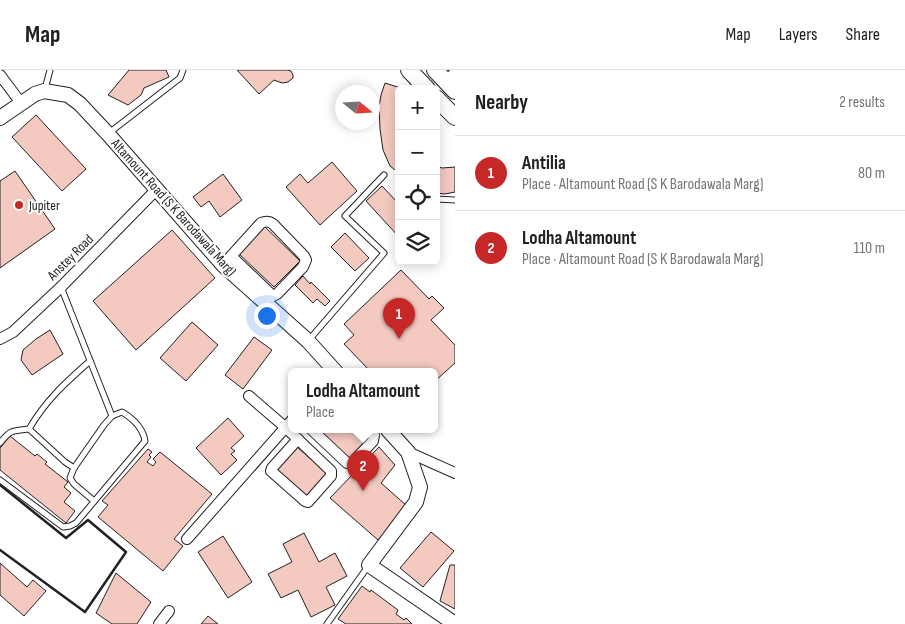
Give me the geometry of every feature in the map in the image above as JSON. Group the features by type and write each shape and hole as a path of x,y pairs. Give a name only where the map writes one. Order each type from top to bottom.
{"main road":[{"path":"409,70 423,85"},
{"path":"440,102 455,117"}],"street":[{"path":"0,75 21,102"},
{"path":"0,118 21,102 44,91"},
{"name":"Altamount Road (S K Barodawala Marg)","path":"44,91 68,95 80,104 156,190 262,293 332,368"},
{"name":"Anstey Road","path":"0,339 13,332 61,287 156,190"},
{"path":"227,260 261,223 265,221 273,224 306,260 303,267 277,294 273,296 262,293"},
{"path":"186,540 288,423 249,396"},
{"path":"294,433 331,471 331,476 308,502 304,501 271,471 298,439"},
{"path":"315,433 350,464 373,441 373,433"},
{"path":"391,433 408,452 420,487 416,502 369,565 455,624"},
{"path":"408,452 455,473"},
{"path":"159,624 169,611"}],"lane":[{"path":"44,91 50,70"},
{"path":"108,134 180,78 183,70"},
{"path":"308,341 384,253 345,216 384,175"},
{"path":"440,199 455,200"},
{"path":"61,287 112,416"},
{"path":"29,430 35,418 54,394 90,361"},
{"path":"0,480 62,527 76,523 144,441 144,433 130,416 122,412 112,416 100,431 74,468 70,478 74,484 94,501"},
{"path":"0,443 8,433 14,430 29,430 74,468"},
{"path":"327,624 369,565"}],"building":[{"path":"129,70 166,70 169,77 144,88 141,95 128,105 108,95"},
{"path":"237,70 287,70 291,71 293,78 288,82 282,83 274,80 259,94"},
{"path":"385,83 395,86 395,170 390,166 383,150 380,129 381,95"},
{"path":"36,115 86,169 62,191 12,137"},
{"path":"332,162 357,191 320,225 286,187 300,174 308,183"},
{"path":"440,167 455,167 455,192 440,193"},
{"name":"Jupiter","path":"15,171 55,229 0,268 0,181"},
{"path":"223,174 242,200 220,217 209,201 201,207 193,197"},
{"path":"382,186 395,200 395,233 366,201"},
{"path":"263,225 300,261 274,287 237,252"},
{"path":"172,230 215,278 136,350 93,301"},
{"path":"345,233 369,258 355,271 331,247"},
{"path":"401,270 429,299 432,296 444,308 431,320 455,345 455,363 438,378 438,368 367,368 344,344 354,335 344,324"},
{"path":"303,276 330,301 325,306 317,299 313,303 295,285"},
{"path":"192,322 218,345 186,381 160,358"},
{"path":"50,330 63,354 32,375 21,360 23,350"},
{"path":"254,337 272,350 243,389 225,375"},
{"path":"228,418 244,436 231,448 235,451 231,454 237,460 221,475 196,448"},
{"path":"319,433 366,433 372,438 350,462"},
{"path":"10,436 35,456 37,454 47,462 45,464 68,482 64,487 71,493 64,502 75,511 66,523 0,470 0,448"},
{"path":"296,446 328,474 307,499 275,471"},
{"path":"379,447 395,465 381,483 407,506 378,540 330,498"},
{"path":"148,449 152,452 147,462 153,466 156,462 153,459 160,452 212,494 174,539 183,546 163,571 98,517 108,505 102,501"},
{"path":"431,532 454,551 423,587 400,568"},
{"path":"304,533 319,562 335,553 347,576 326,587 335,605 311,617 298,590 281,598 268,574 292,562 283,544"},
{"path":"223,536 252,582 228,598 198,552"},
{"path":"0,563 27,587 33,580 46,591 24,616 0,595"},
{"path":"450,565 455,565 455,609 440,601"},
{"path":"116,573 151,602 137,624 112,624 96,613"},
{"path":"362,586 370,592 371,590 398,610 396,614 404,620 406,618 412,624 346,624 338,619"},
{"path":"208,616 218,624 201,624"}],"wall":[{"path":"0,485 66,538 88,520 126,552 85,612 0,550"}],"place":[{"name":"Jupiter","path":"19,205"},
{"name":"Antilia","path":"399,339"},
{"name":"Lodha Altamount","path":"363,491"}]}
